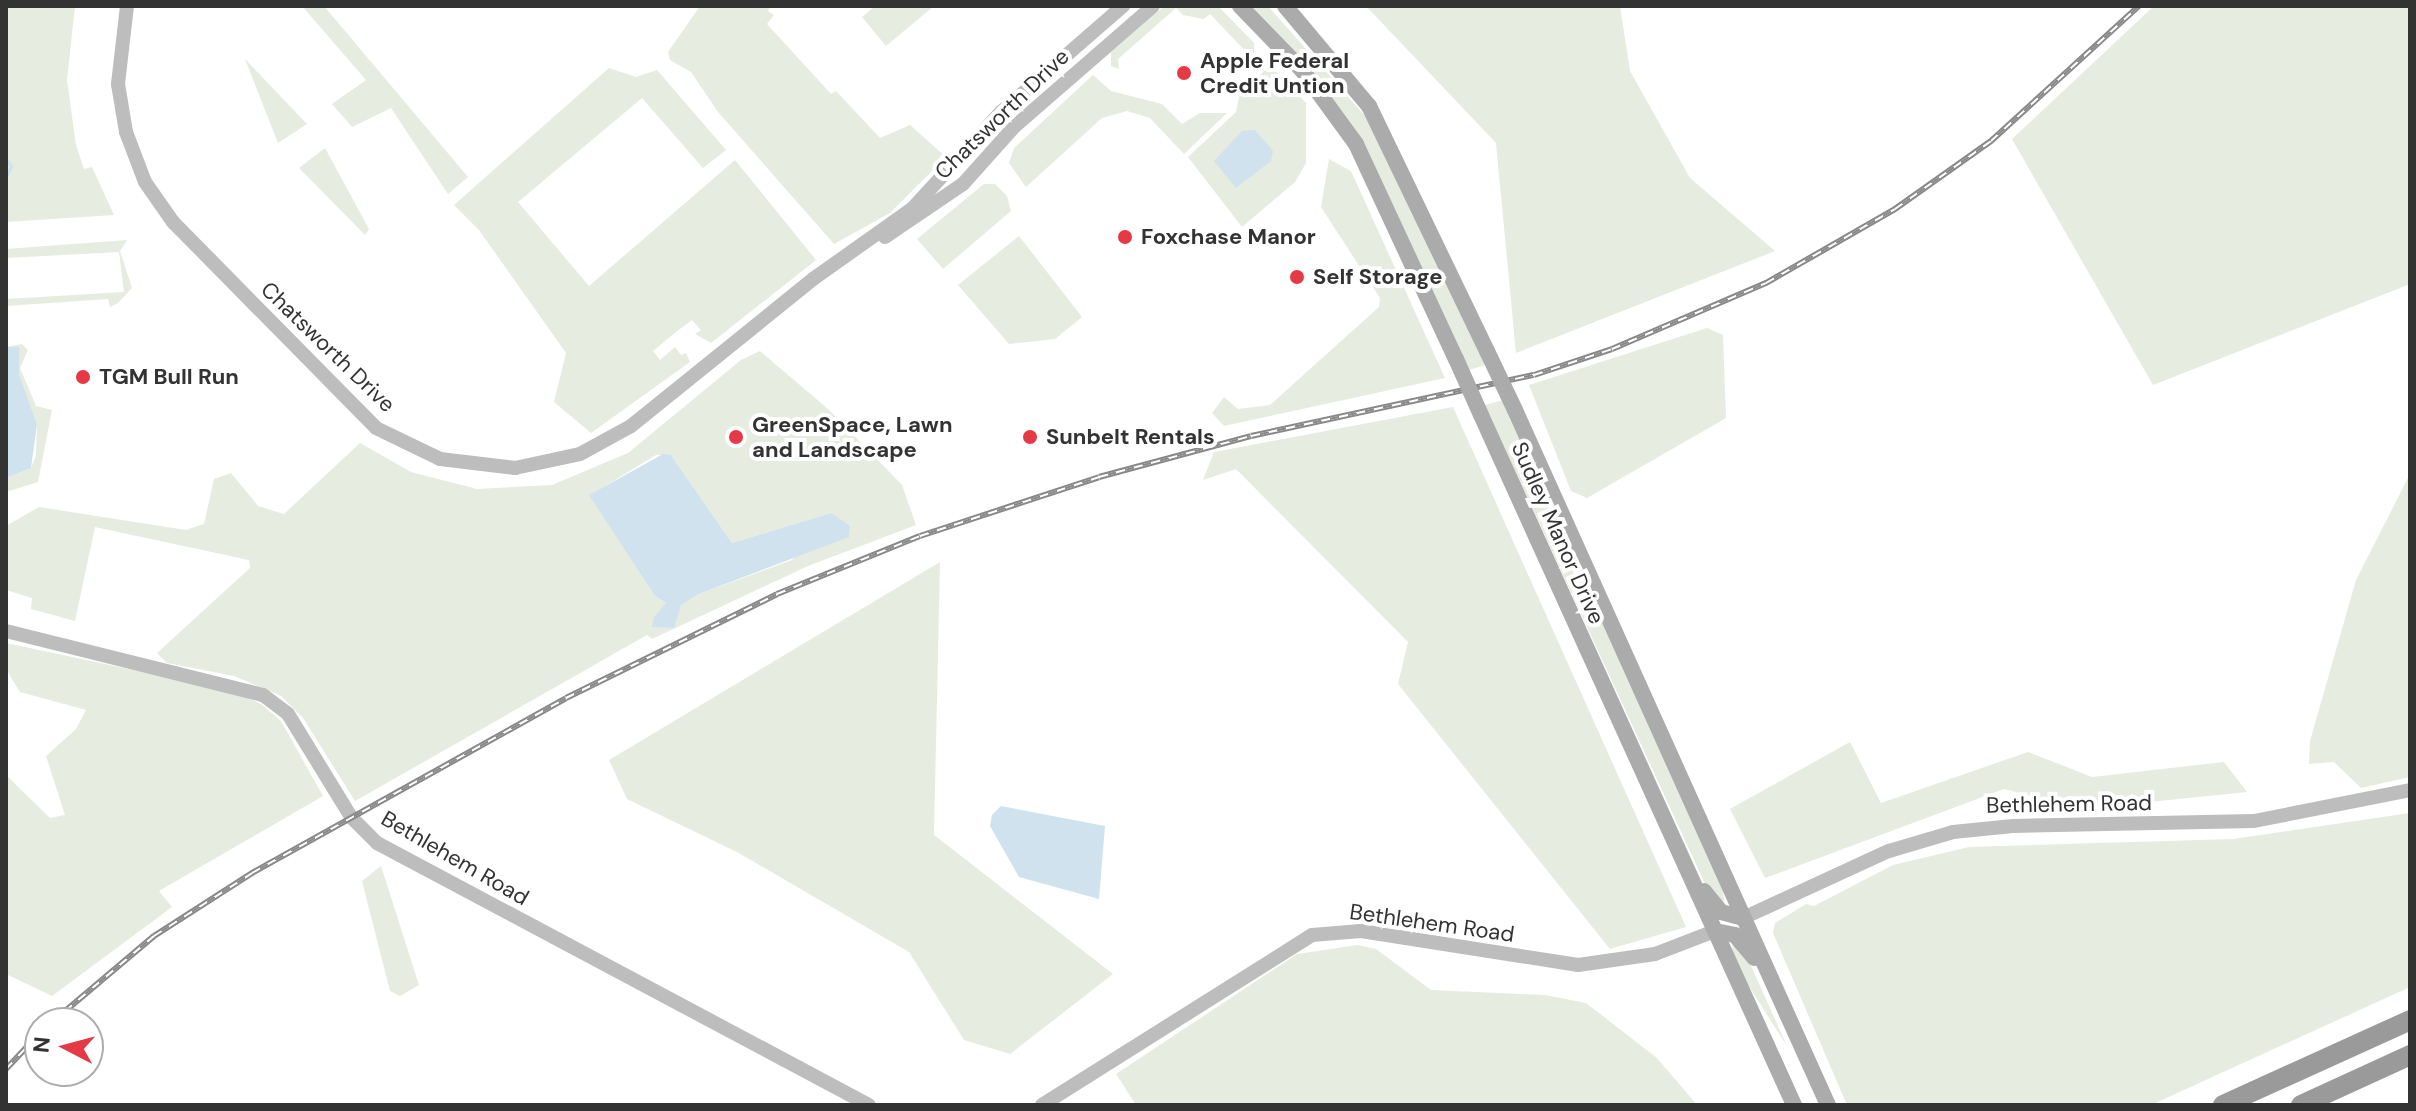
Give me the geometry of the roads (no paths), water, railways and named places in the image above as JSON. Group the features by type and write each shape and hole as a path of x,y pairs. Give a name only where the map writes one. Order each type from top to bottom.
{"highway":[{"path":"2223,1105 2410,1020"},
{"path":"2301,1105 2410,1055"}],"main road":[{"name":"Sudley Manor Drive","path":"1240,6 1302,70 1356,144 1794,1105"},
{"name":"Sudley Manor Drive","path":"1285,6 1369,106 1515,410 1828,1105"},
{"path":"1679,853 1712,904 1743,918"},
{"path":"1715,931 1741,940 1771,977"}],"street":[{"name":"Chatsworth Drive","path":"127,6 118,62 121,108 135,160 156,200 357,413 392,439 440,459 515,468 550,463 601,445 813,279 873,240 937,185 1001,112 1123,6"},
{"name":"Chatsworth Drive","path":"873,240 903,229 963,184 1014,127 1153,6"},
{"name":"Bethlehem Road","path":"6,631 263,695 288,714 351,817 377,843 869,1105"},
{"name":"Bethlehem Road","path":"1743,918 1889,851 1953,832 2013,826 2254,821 2410,790"},
{"name":"Bethlehem Road","path":"1042,1105 1312,935 1361,931 1578,965 1655,954 1715,931"}],"water":[{"path":"1255,130 1273,151 1271,161 1236,188 1214,161 1242,131"},
{"path":"6,347 19,347 19,374 37,424 31,468 6,478"},
{"path":"663,454 671,455 732,543 831,513 850,526 849,537 699,594 681,605 674,628 652,627 654,617 666,603 655,596 589,495"},
{"path":"1001,806 1105,826 1099,899 1019,877 990,826 992,815"}],"waterway":[{"path":"6,159 11,166 6,177"}],"railway":[{"path":"70,1007 154,936 252,873 566,698 777,594 920,536 1099,477 1251,436 1534,375 1612,349 1766,283 1895,209 1991,141 2139,6"},
{"path":"6,1069 24,1050"}],"place":[{"name":"Apple Federal Credit Untion","path":"1184,73"},
{"name":"Foxchase Manor","path":"1125,237"},
{"name":"Self Storage","path":"1297,277"},
{"name":"TGM Bull Run","path":"83,377"},
{"name":"GreenSpace, Lawn and Landscape","path":"736,437"},
{"name":"Sunbelt Rentals","path":"1030,437"}]}
